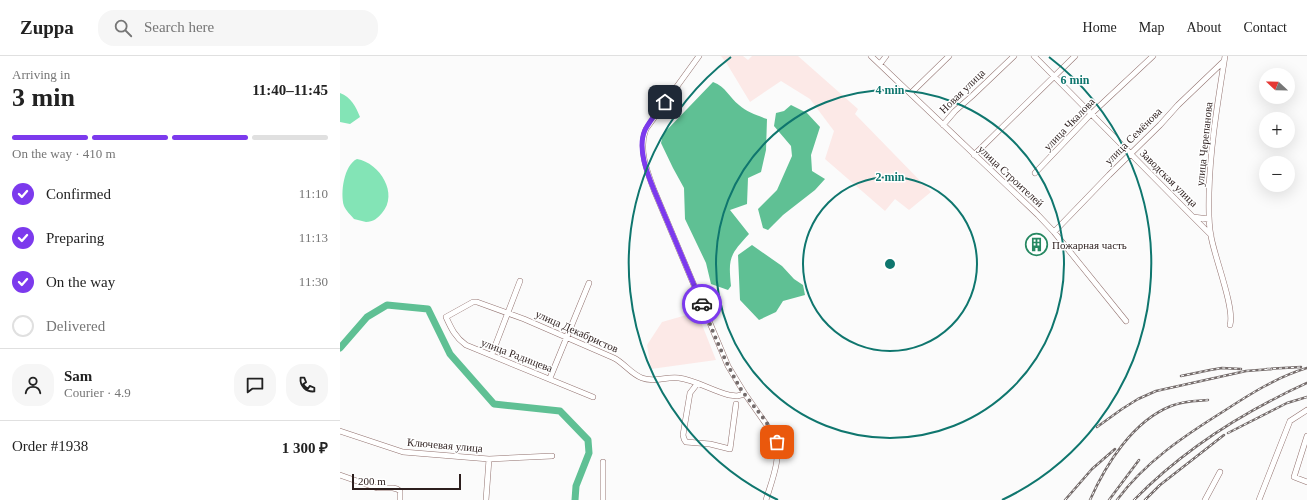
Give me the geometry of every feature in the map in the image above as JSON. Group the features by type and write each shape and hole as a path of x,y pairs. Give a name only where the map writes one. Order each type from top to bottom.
{"street":[{"path":"699,56 646,129 644,135 643,154 654,190 726,361 745,394 772,432 777,442 777,461 766,500"},
{"name":"улица Строителей","path":"872,56 1054,232 1126,321"},
{"path":"880,64 886,56"},
{"path":"911,93 949,56"},
{"name":"Новая улица","path":"943,125 955,111 1014,56"},
{"name":"Заводская улица","path":"1034,56 1193,217 1209,219"},
{"path":"974,155 1075,56"},
{"name":"улица Чкалова","path":"1035,174 1091,114 1153,56"},
{"name":"улица Семёнова","path":"1054,232 1224,58 1228,56"},
{"name":"улица Черепанова","path":"1210,235 1210,166 1224,58"},
{"path":"1193,217 1210,235 1226,291 1231,317 1230,325"},
{"path":"492,354 520,281"},
{"path":"550,378 589,283"},
{"name":"улица Декабристов","path":"446,316 473,302 477,302 614,358 644,379 655,380 675,377 688,380 729,396 745,394"},
{"name":"улица Радищева","path":"446,316 452,332 460,341 476,350 492,354 593,397"},
{"path":"696,384 690,393 684,435 686,442 710,444 730,449 736,404"},
{"path":"1259,500 1290,421 1305,412"},
{"name":"Ключевая улица","path":"340,431 403,452 489,459 552,456"},
{"path":"1307,436 1294,477 1307,482"},
{"path":"486,500 489,459"},
{"path":"603,462 603,500"},
{"path":"1205,500 1220,472"},
{"path":"340,475 377,488 393,488 400,491 400,500"}],"shaded area":[{"path":"721,56 743,56 748,60 752,56 798,56 858,109 855,114 931,192 909,210 895,199 885,211 825,159 834,131 810,99 781,81 750,102"},
{"path":"713,82 724,89 742,107 767,119 766,150 761,172 748,178 747,204 730,210 749,234 734,252 730,262 731,286 728,290 711,284 706,263 685,219 684,188 661,143 663,134"},
{"path":"340,93 347,97 355,106 360,117 350,124 340,122"},
{"path":"791,105 807,113 820,127 811,155 812,171 825,179 815,190 783,215 768,230 763,228 758,209 777,190 792,156 791,146 774,126 776,113 784,111"},
{"path":"357,159 373,166 380,173 388,189 387,205 379,217 369,222 354,219 344,206 344,180 349,167"},
{"path":"752,245 782,266 794,279 803,285 805,295 783,301 776,312 759,320 740,300 738,255"},
{"path":"697,312 716,360 651,369 647,345 662,322"}],"waterway":[{"path":"340,348 367,317 387,305 428,309 450,354 494,404 560,411 588,440 589,453 576,486 575,500"}],"railway":[{"path":"1267,369 1301,367"},
{"path":"1181,376 1222,368 1241,369"},
{"path":"1117,500 1128,486 1153,462 1194,430 1264,386 1307,368"},
{"path":"1097,427 1138,399 1156,391 1246,371 1272,369"},
{"path":"1134,500 1173,465 1215,434 1260,406 1307,383"},
{"path":"1228,433 1287,403 1307,397"},
{"path":"1090,500 1104,472 1122,445 1145,422 1157,413 1176,404 1208,400"},
{"path":"1145,500 1160,485 1224,435"},
{"path":"1065,500 1092,469 1115,449"},
{"path":"1109,500 1139,460"}],"way so far":[{"path":"702,304 728,366 745,394 775,436 777,442"}],"place":[{"name":"Пожарная часть","path":"1036,245"}],"route":[{"path":"665,102 646,129 643,140 643,154 654,190 702,304"}]}
